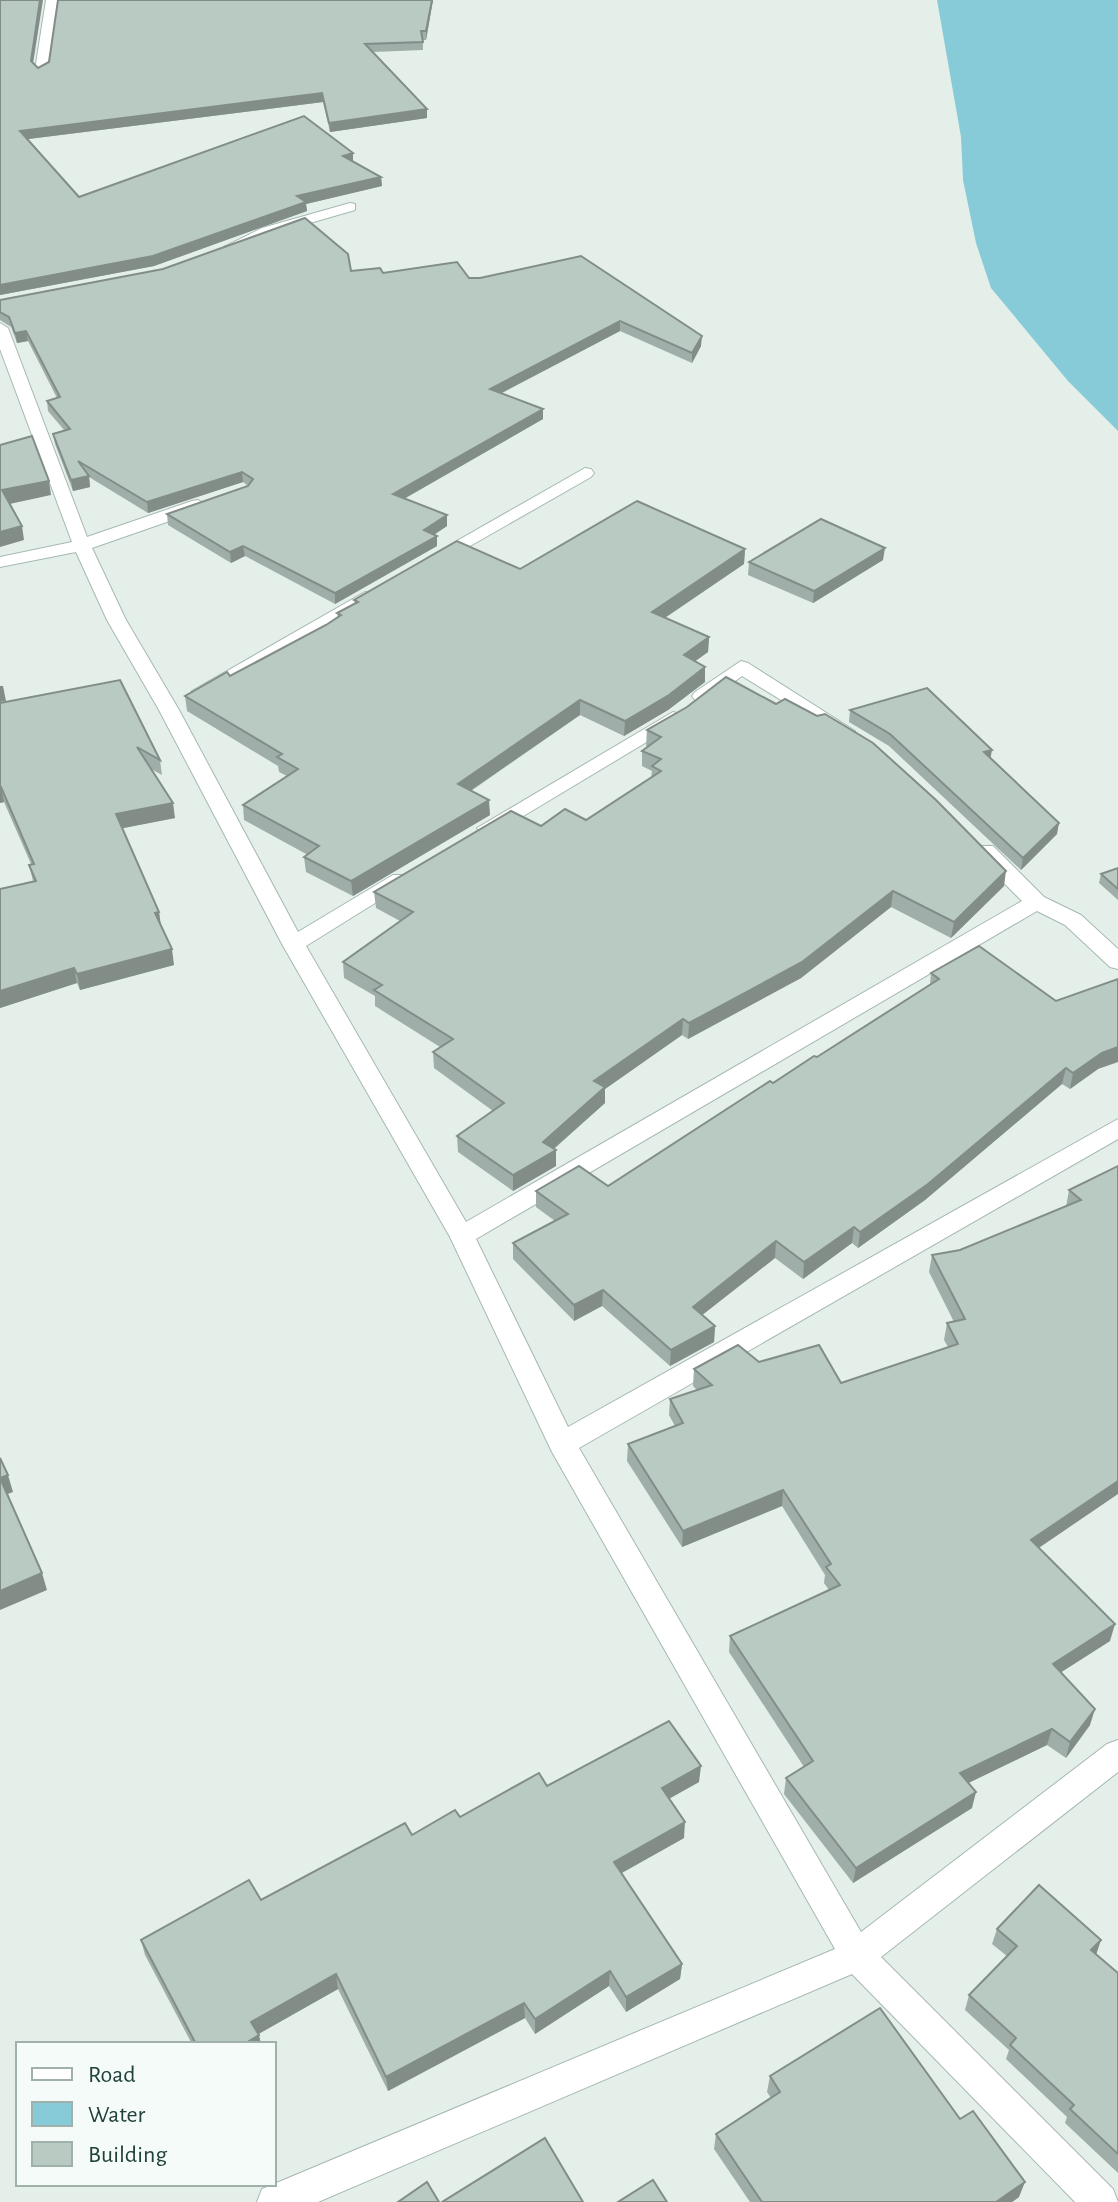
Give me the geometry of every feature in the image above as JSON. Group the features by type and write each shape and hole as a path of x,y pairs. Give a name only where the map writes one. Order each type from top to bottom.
{"street":[{"path":"41,70 52,0"},
{"path":"217,253 267,231 350,207"},
{"path":"0,328 82,545 139,678 169,710 293,944 462,1236 562,1444 857,1956 1100,2202"},
{"path":"417,569 585,473"},
{"path":"0,562 82,545 213,500"},
{"path":"169,710 376,592"},
{"path":"471,838 677,716 741,667 867,744"},
{"path":"974,840 1036,902 1073,920 1118,962"},
{"path":"293,944 416,870"},
{"path":"462,1236 1036,902"},
{"path":"562,1444 1118,1128"},
{"path":"275,2202 857,1956 1118,1754"}],"water":[{"path":"937,0 1118,0 1118,431 1068,381 991,288 976,243 963,180 961,137"}],"building":[{"path":"0,0 40,0 31,61 38,68 49,62 58,0 432,0 426,31 421,31 423,42 365,44 427,109 329,123 322,93 20,131 79,197 304,116 353,153 343,156 381,177 297,196 306,202 153,256 0,285"},
{"path":"305,218 348,254 351,271 380,268 383,273 457,262 469,278 480,278 581,256 702,336 692,353 620,321 490,389 543,409 393,494 447,515 424,530 437,536 335,593 243,546 230,552 167,514 248,486 253,479 242,472 147,502 78,461 89,476 71,480 53,434 70,429 47,401 60,397 26,331 15,333 9,317 0,312 0,300 163,269"},
{"path":"32,436 49,481 2,490 22,526 0,532 0,445"},
{"path":"637,501 745,549 652,612 709,637 684,655 705,667 669,695 625,721 580,700 458,784 489,800 351,881 304,857 319,846 243,805 298,769 277,757 282,754 185,696 227,672 230,676 326,625 341,615 337,613 358,602 354,600 457,541 520,569"},
{"path":"821,519 885,548 814,591 749,562"},
{"path":"726,677 776,704 785,699 817,716 825,714 873,743 936,800 1006,871 954,922 893,891 802,962 689,1023 683,1019 594,1081 605,1087 543,1142 556,1150 513,1175 457,1136 504,1103 433,1052 453,1039 374,990 382,985 343,962 413,912 374,892 511,811 541,826 565,809 586,820 661,771 652,766 661,759 642,751 661,737 647,730 687,707"},
{"path":"120,680 160,760 137,747 173,803 116,814 172,949 77,974 74,968 0,991 0,889 36,881 29,865 34,864 0,787 0,703"},
{"path":"927,688 992,750 984,752 1059,823 1023,858 890,734 850,710"},
{"path":"1118,868 1118,889 1101,874"},
{"path":"979,946 1056,1001 1118,979 1118,1047 1102,1053 1073,1073 1066,1068 928,1184 860,1232 854,1227 804,1262 776,1241 693,1307 715,1326 671,1350 603,1290 574,1305 513,1243 568,1214 536,1191 579,1166 608,1186 770,1081 773,1083 817,1057 939,979 931,973"},
{"path":"1118,1166 1118,1481 1031,1540 1115,1624 1053,1664 1095,1709 1070,1742 1052,1729 960,1773 976,1792 856,1868 786,1778 813,1761 730,1636 840,1585 826,1567 831,1564 783,1490 683,1531 628,1444 683,1423 670,1399 712,1385 694,1369 738,1345 759,1362 819,1345 841,1383 958,1344 947,1323 965,1319 932,1255 960,1250 1081,1200 1069,1190"},
{"path":"0,1458 8,1475 0,1478"},
{"path":"0,1478 42,1573 0,1591"},
{"path":"669,1721 701,1766 662,1788 685,1822 614,1862 682,1964 626,1997 610,1971 535,2019 524,2003 386,2077 336,1974 251,2022 259,2035 247,2042 195,2042 141,1940 249,1880 261,1900 405,1823 412,1835 455,1810 460,1817 539,1773 547,1786"},
{"path":"1039,1885 1101,1940 1091,1950 1118,1973 1118,2154 1070,2109 1074,2105 1010,2045 1016,2038 969,1995 1017,1946 997,1929"},
{"path":"880,2008 960,2119 973,2111 1025,2182 996,2202 762,2202 716,2134 780,2092 770,2076"},
{"path":"545,2138 583,2202 442,2202"},
{"path":"653,2180 667,2202 618,2202"},
{"path":"427,2182 439,2202 398,2202"}]}
